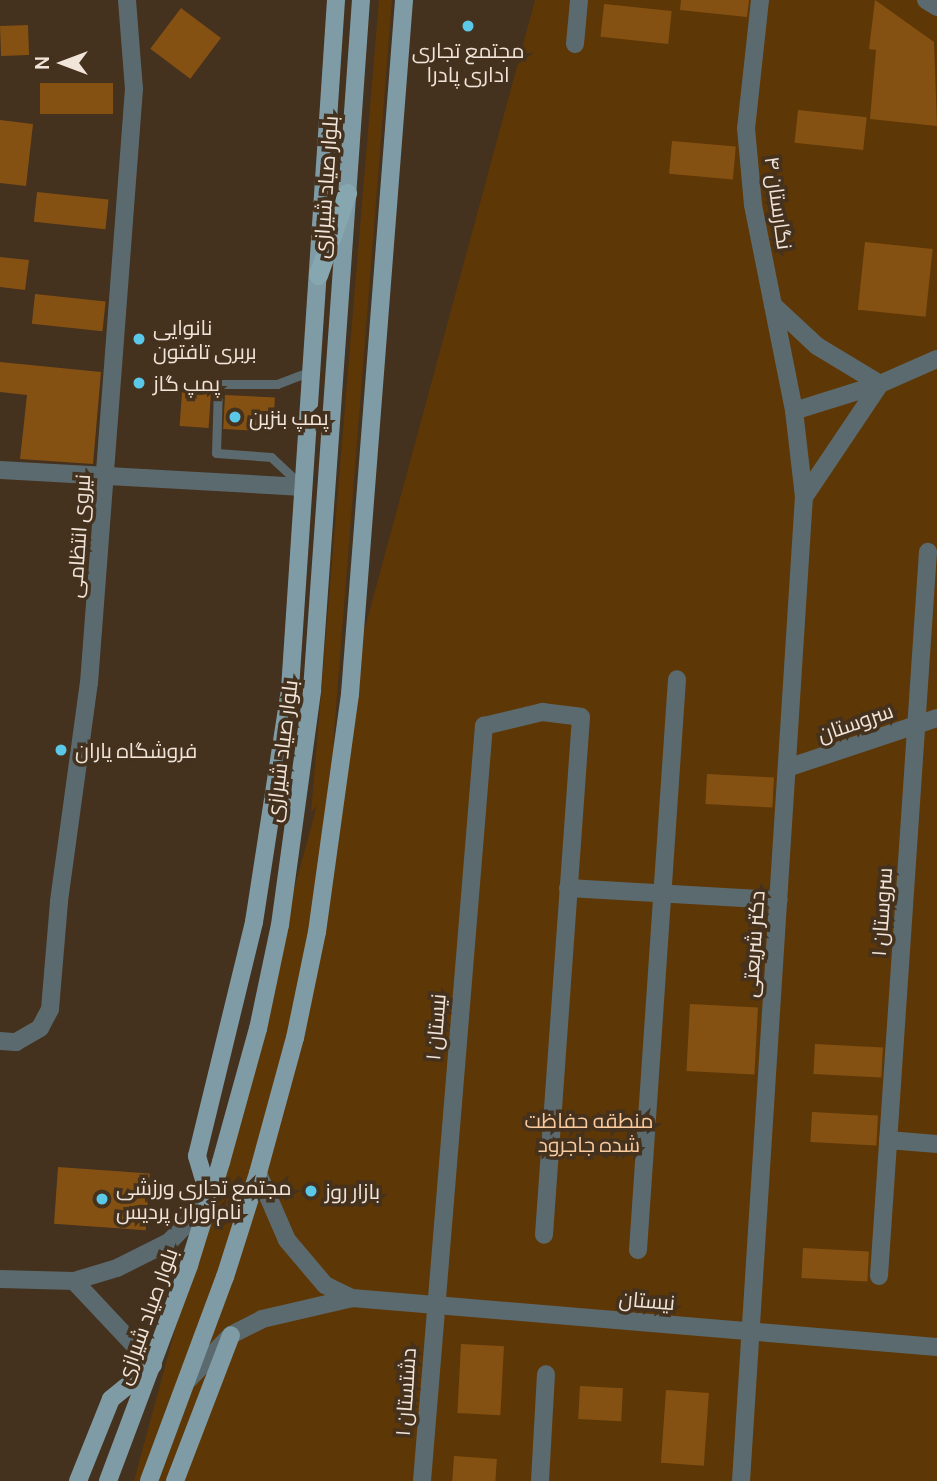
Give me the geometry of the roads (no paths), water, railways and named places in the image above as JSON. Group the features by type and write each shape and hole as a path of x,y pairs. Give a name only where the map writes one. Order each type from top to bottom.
{"highway":[{"path":"318,275 347,193"}],"main road":[{"path":"210,1200 197,1156 234,1011 275,807 290,689 336,0"},
{"name":"بلوار صیاد شیرازی","path":"108,1481 153,1365 210,1200 258,1029 299,809 312,690 361,0"},
{"path":"149,1481 189,1379 258,1173 295,1038 336,814 404,0"},
{"path":"174,1481 230,1335"},
{"path":"78,1481 111,1399 153,1365"}],"street":[{"path":"127,4 146,0"},
{"path":"575,44 579,0"},
{"name":"نگارستان ۴","path":"760,0 746,128 753,205 794,411"},
{"path":"926,0 937,7"},
{"name":"نیروی انتظامی","path":"0,1041 16,1042 40,1028 50,1009 59,901 89,683 105,476 134,89 127,4"},
{"path":"773,305 817,346 880,384"},
{"path":"794,411 880,384 937,359"},
{"path":"804,497 880,384"},
{"name":"دکتر شریعتی","path":"741,1481 804,497 794,411"},
{"path":"0,470 303,487"},
{"name":"سروستان ۱","path":"879,1276 928,552"},
{"path":"638,1250 677,678"},
{"name":"نیستان ۱","path":"434,1305 484,726 542,712 580,717 568,888"},
{"name":"سروستان","path":"787,768 937,718"},
{"path":"544,1235 568,888 779,900"},
{"path":"888,1140 937,1144"},
{"path":"258,1173 287,1240 326,1285 352,1298"},
{"path":"0,1279 74,1281 117,1268 169,1241 210,1200"},
{"path":"74,1281 153,1365"},
{"path":"189,1379 230,1335 262,1319 352,1298"},
{"name":"نیستان","path":"352,1298 937,1347"},
{"name":"دشتستان ۱","path":"422,1481 434,1305"},
{"path":"540,1481 546,1374"}],"lane":[{"path":"303,487 271,457 216,453 218,384 277,384 311,371"}],"place":[{"name":"مجتمع تجاری اداری پادرا","path":"468,26"},
{"name":"نانوایی بربری تافتون","path":"139,339"},
{"name":"پمپ گاز","path":"139,383"},
{"name":"پمپ بنزین","path":"235,417"},
{"name":"فروشگاه یاران","path":"61,750"},
{"name":"بازار روز","path":"311,1191"},
{"name":"مجتمع تجاری ورزشی نام‌آوران پردیس","path":"102,1199"}],"park label":[{"name":"منطقه حفاظت شده جاجرود","path":"589,1132"}]}
